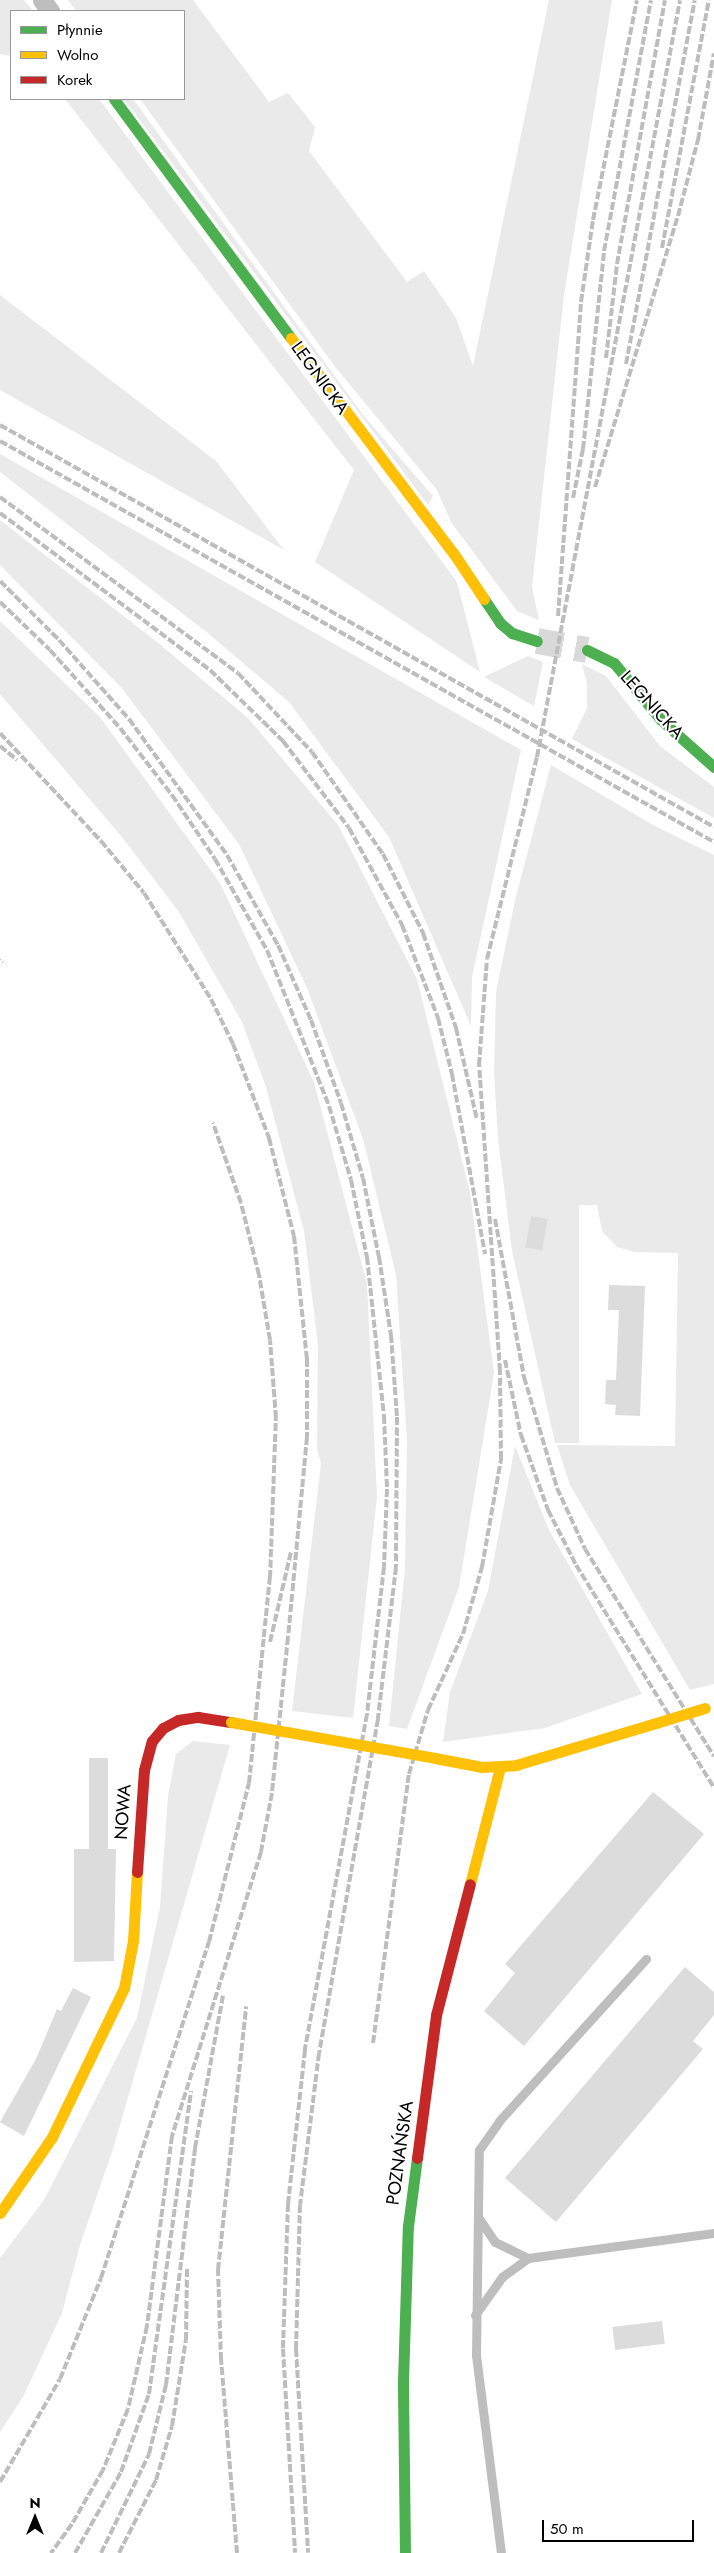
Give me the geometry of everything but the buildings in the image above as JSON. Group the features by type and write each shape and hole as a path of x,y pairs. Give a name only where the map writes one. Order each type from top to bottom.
{"street":[{"name":"LEGNICKA","path":"115,100 394,478 454,554 500,623 512,633 536,641"},
{"name":"LEGNICKA","path":"587,650 614,662 661,720 714,767"},
{"name":"NOWA","path":"0,2213 52,2137 122,1994 133,1941 145,1762 152,1741 163,1728 178,1720 198,1717 482,1767 500,1767 710,1707"},
{"name":"POZNAŃSKA","path":"405,2553 404,2381 408,2226 436,2015 500,1767"}],"lane":[{"path":"500,2553 479,2398 475,2316 479,2150 499,2121 646,1959"},
{"path":"477,2215 495,2242 528,2258"},
{"path":"475,2316 502,2277 528,2258 714,2233"}],"path":[{"path":"0,959 6,964"}],"shaded area":[{"path":"0,0 24,0 32,10 10,10 10,56 0,54"},
{"path":"68,0 193,0 269,102 288,93 315,127 309,151 407,282 424,271 456,318 473,366 549,0 612,0 564,295 532,587 539,620 517,611 451,522 437,490 336,368 141,100 185,100 185,10 75,10"},
{"path":"66,100 100,100 457,582 480,672 315,562 354,470"},
{"path":"125,100 134,100 363,415 433,496 428,505"},
{"path":"0,295 216,461 284,550 0,390"},
{"path":"0,454 521,750 472,977 471,1026 389,837 289,702 209,634 0,472"},
{"path":"0,520 157,642 248,718 338,825 417,979 470,1192 494,1373 459,1587 407,1729 389,1726 405,1568 407,1441 396,1275 363,1139 307,988 239,844 121,687 0,565"},
{"path":"0,621 100,717 220,883 314,1082 367,1284 377,1497 353,1718 292,1711 321,1463 317,1449 318,1345 304,1231 266,1087 242,1022 179,912 122,837 0,694"},
{"path":"528,656 543,662 534,706 484,677"},
{"path":"582,664 606,676 660,746 714,787 714,818 572,739 587,708 587,684"},
{"path":"551,765 653,825 714,855 714,1684 690,1690 570,1485 557,1445 675,1446 678,1253 635,1252 617,1247 602,1231 597,1205 579,1205 579,1443 555,1443 512,1251 498,1139 494,1072 496,992 516,896"},
{"path":"515,1446 549,1530 642,1694 545,1728 443,1742 450,1692 488,1591"},
{"path":"193,1741 230,1745 114,2146 80,2245 62,2313 24,2395 0,2432 0,2258 44,2200 137,2018 160,1907 168,1796 176,1754"}],"tunnel":[{"path":"537,641 587,650"}],"railway":[{"path":"558,616 581,302 593,220 637,0"},
{"path":"573,498 583,449 604,251 651,0"},
{"path":"606,358 617,264 665,0"},
{"path":"373,2043 409,1774 428,1710 463,1634 482,1567 501,1459 500,1371 479,1065 487,959 537,757 680,0"},
{"path":"626,364 695,0"},
{"path":"662,248 709,0"},
{"path":"595,487 678,216 698,140 714,53"},
{"path":"0,425 714,827"},
{"path":"0,441 714,842"},
{"path":"0,497 238,673 312,752 383,854 423,933 456,1028 477,1120"},
{"path":"0,513 210,670 283,741 349,828 402,925 438,1018 452,1074 485,1254"},
{"path":"0,581 59,640 129,719 227,855 278,945 311,1020 341,1103 363,1178 379,1257 391,1335 397,1417 396,1567 378,1719 319,2053 300,2205 296,2349 308,2553"},
{"path":"0,602 50,650 120,728 172,795 215,859 267,950 329,1106 351,1180 367,1257 384,1416 387,1489 384,1567 367,1714 305,2050 288,2204 283,2349 295,2553"},
{"path":"0,733 101,841 144,893 211,999 233,1044 269,1138 294,1236 307,1359 307,1437 272,1793 261,1852 172,2136 147,2326 128,2409 103,2470 72,2524 51,2553"},
{"path":"0,746 17,760"},
{"path":"0,2482 60,2379 101,2278 209,1942 249,1783 270,1578 276,1418 270,1340 259,1275 241,1203 213,1123"},
{"path":"495,1219 524,1377 557,1488 585,1549 714,1756"},
{"path":"505,1360 521,1435 548,1510 576,1565 714,1788"},
{"path":"270,1642 291,1552"},
{"path":"101,2553 149,2454 166,2385 195,2148 223,1996"},
{"path":"237,2553 221,2360 218,2270 246,2006"},
{"path":"75,2553 121,2472 149,2394 191,2091"},
{"path":"119,2553 156,2480 172,2426 186,2340 187,2268"}],"traffic: fast":[{"path":"115,100 291,338"},
{"path":"484,599 500,623 512,633 537,641"},
{"path":"587,650 614,663 661,720 714,767"},
{"path":"405,2553 403,2381 408,2226 417,2158"}],"traffic: slow":[{"path":"291,338 454,554 484,599"},
{"path":"656,1723 705,1708"},
{"path":"231,1722 435,1758"},
{"path":"435,1758 482,1767 516,1765 656,1723"},
{"path":"470,1884 500,1767"},
{"path":"0,2213 52,2137 124,1988 133,1941 137,1872"}],"traffic: jam":[{"path":"137,1872 144,1770 152,1741 163,1728 178,1720 198,1717 231,1722"},
{"path":"417,2158 436,2015 470,1884"}]}
